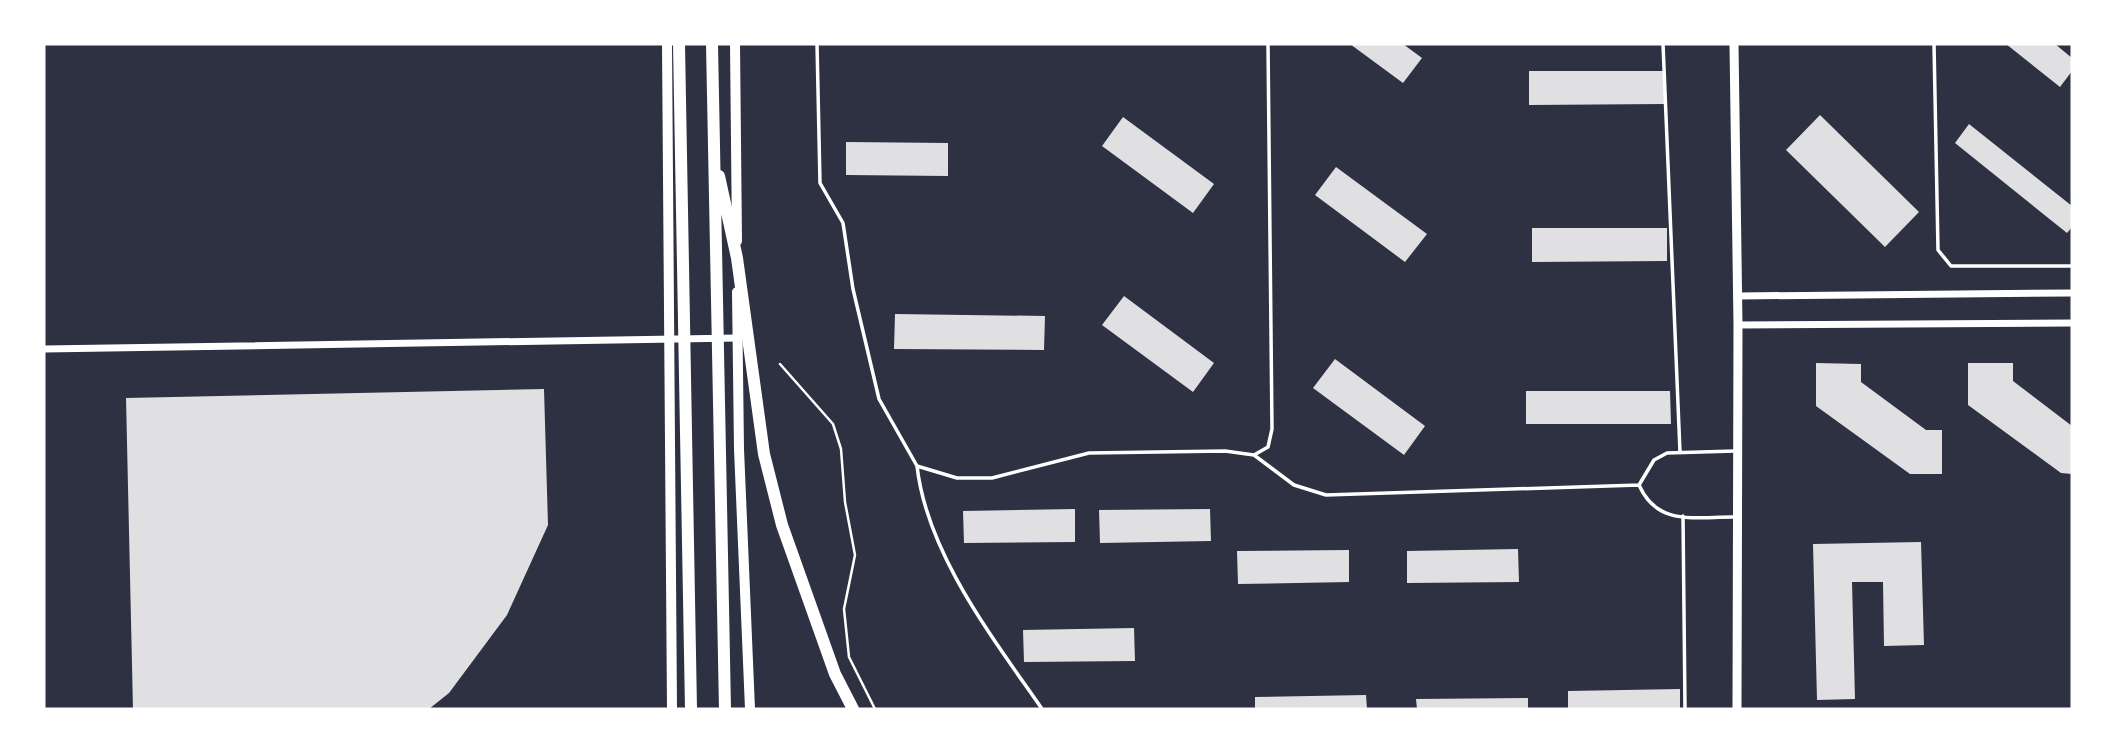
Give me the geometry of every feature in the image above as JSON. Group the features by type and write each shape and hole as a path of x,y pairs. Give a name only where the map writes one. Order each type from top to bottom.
{"highway":[{"path":"679,44 691,709"},
{"path":"712,44 725,709"},
{"path":"713,149 737,258 764,454 782,525 835,674 853,709"}],"main road":[{"path":"667,44 672,709"},
{"path":"735,44 737,338 750,709"}],"street":[{"path":"1734,44 1738,296 1737,709"},
{"path":"1738,296 2072,293"},
{"path":"1738,325 2072,323"},
{"path":"44,349 737,338"}],"lane":[{"path":"817,44 820,183 843,223 853,289 879,398 917,466 920,490 935,536 988,631 1042,709"},
{"path":"1254,455 1268,447 1272,429 1268,44"},
{"path":"1663,44 1680,452"},
{"path":"1934,44 1938,250 1951,266 2072,266"},
{"path":"917,466 957,478 992,478 1089,453 1225,451 1254,455 1294,485 1326,495 1639,485"},
{"path":"1639,485 1654,460 1667,453 1737,451"},
{"path":"1639,485 1646,502 1656,511 1669,516 1737,517"},
{"path":"1683,516 1685,709"}],"path":[{"path":"780,365 833,424 841,449 845,502 855,555 844,609 849,657 875,709"}],"building":[{"path":"1350,44 1403,44 1422,58 1403,83"},
{"path":"2006,44 2055,44 2072,58 2072,71 2060,87"},
{"path":"1529,71 1664,71 1664,104 1529,105"},
{"path":"1820,115 1919,212 1885,247 1786,150"},
{"path":"1123,117 1214,184 1193,213 1102,146"},
{"path":"1969,124 2072,206 2072,227 2067,233 1955,143"},
{"path":"846,142 948,143 948,176 846,175"},
{"path":"1336,167 1427,234 1405,262 1315,195"},
{"path":"1532,228 1667,228 1667,261 1532,262"},
{"path":"1124,296 1214,363 1193,392 1102,325"},
{"path":"895,314 1045,316 1044,350 894,349"},
{"path":"1335,359 1425,426 1404,455 1313,388"},
{"path":"1816,363 1861,364 1861,382 1926,430 1942,430 1942,474 1910,474 1816,406"},
{"path":"1968,363 2013,363 2013,381 2072,426 2072,474 2061,473 1968,405"},
{"path":"544,389 548,525 507,615 449,693 429,709 133,709 126,398"},
{"path":"1526,391 1670,391 1671,424 1526,424"},
{"path":"1075,509 1075,542 964,543 963,511"},
{"path":"1210,509 1211,541 1100,543 1099,510"},
{"path":"1921,542 1924,645 1884,646 1883,582 1852,582 1855,699 1817,700 1813,544"},
{"path":"1518,549 1519,582 1407,583 1407,551"},
{"path":"1349,550 1349,582 1238,584 1237,551"},
{"path":"1134,628 1135,661 1024,662 1023,630"},
{"path":"1680,689 1680,709 1568,709 1568,691"},
{"path":"1366,695 1367,709 1255,709 1255,697"},
{"path":"1528,698 1528,709 1417,709 1416,699"}]}
